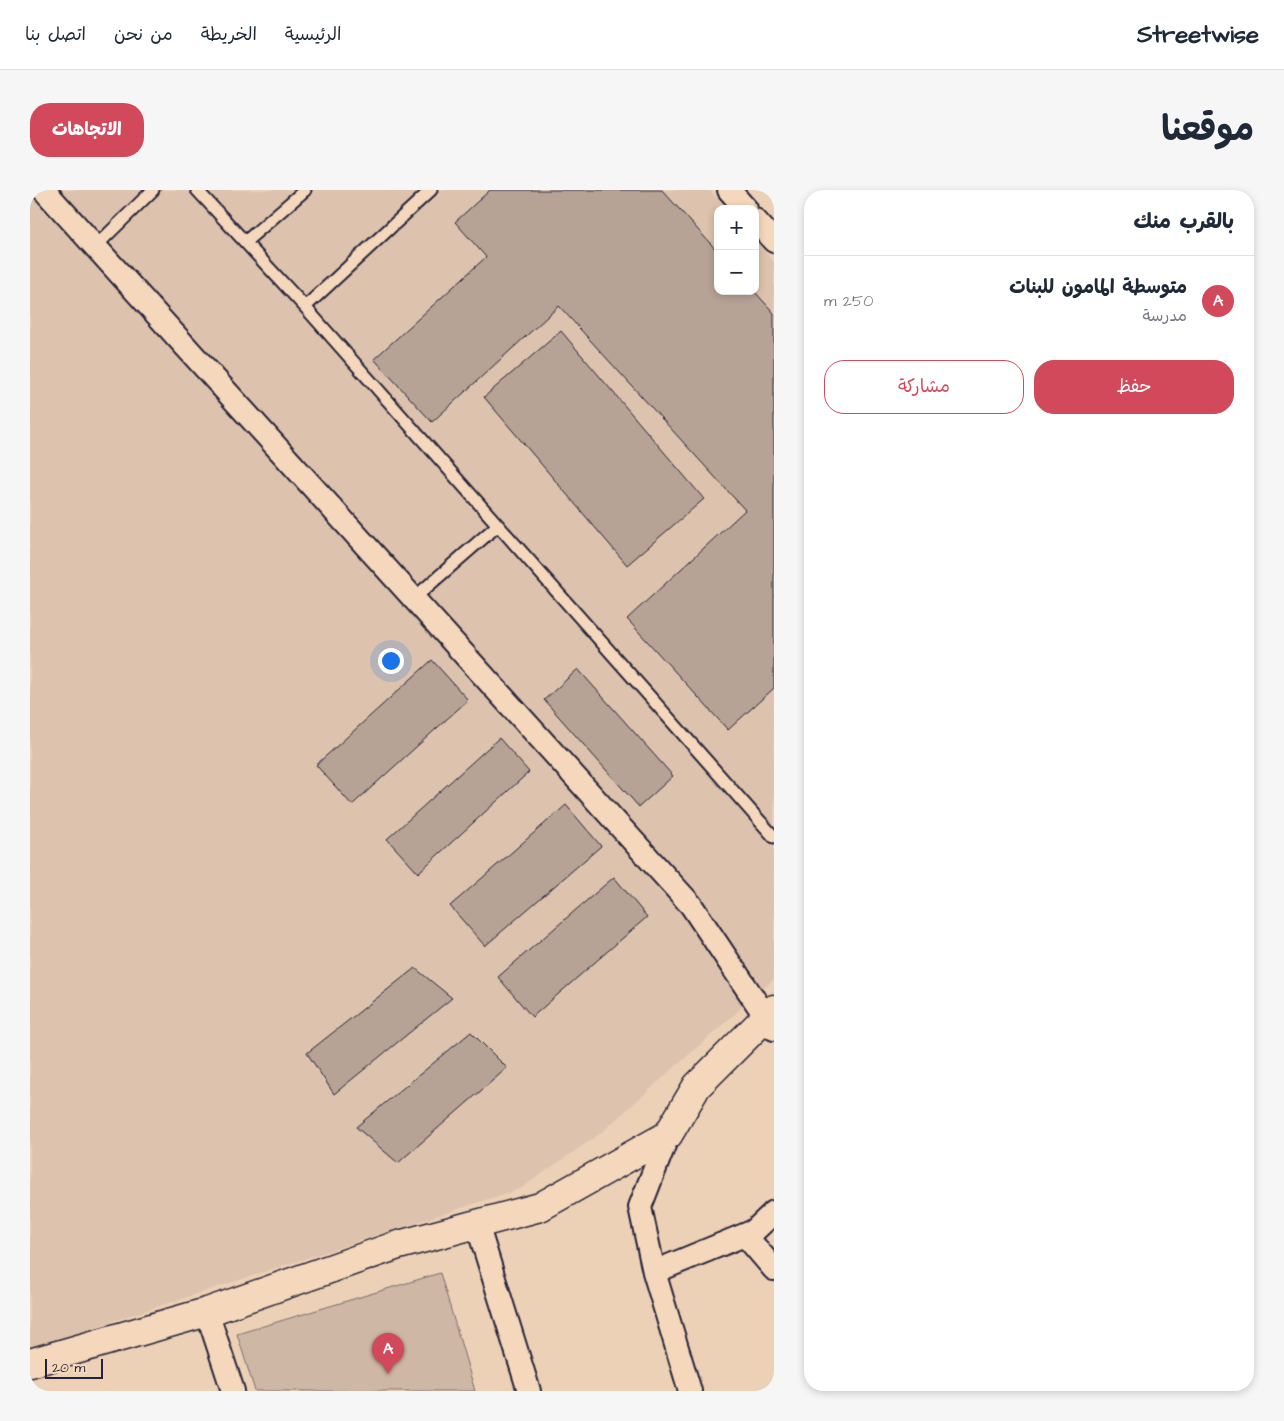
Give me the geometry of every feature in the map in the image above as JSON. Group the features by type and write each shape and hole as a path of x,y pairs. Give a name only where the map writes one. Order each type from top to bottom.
{"street":[{"path":"44,190 691,905 771,1019 697,1086 668,1135 640,1207 654,1272 690,1391"},
{"path":"729,190 742,205"},
{"path":"759,224 774,240"},
{"path":"30,1362 207,1312 395,1246 540,1207 668,1135"},
{"path":"654,1272 754,1231 774,1212"},
{"path":"477,1224 529,1391"},
{"path":"744,1235 774,1269"},
{"path":"207,1312 233,1391"}],"lane":[{"path":"95,247 153,190"},
{"path":"197,190 306,307 774,837"},
{"path":"245,242 305,190"},
{"path":"306,307 431,190"},
{"path":"413,599 498,525"}],"shaded area":[{"path":"30,190 710,190 723,205 714,205 714,295 759,295 759,245 774,262 774,979 601,1133 520,1189 30,1348"},
{"path":"440,1273 475,1391 255,1391 237,1334"}],"building":[{"path":"490,190 662,190 714,248 714,295 758,295 774,313 774,688 728,730 627,619 745,510 559,306 432,422 374,359 486,257 455,222"},
{"path":"561,331 704,499 627,565 484,397"},
{"path":"432,660 468,700 352,805 316,765"},
{"path":"578,669 673,776 639,807 544,700"},
{"path":"499,738 529,772 418,873 387,839"},
{"path":"566,805 601,846 485,946 450,906"},
{"path":"614,877 647,917 532,1017 498,977"},
{"path":"415,968 452,998 334,1094 307,1053"},
{"path":"471,1032 507,1068 398,1163 356,1127"}],"place":[{"name":"متوسطة المامون للبنات","path":"388,1374"}]}
